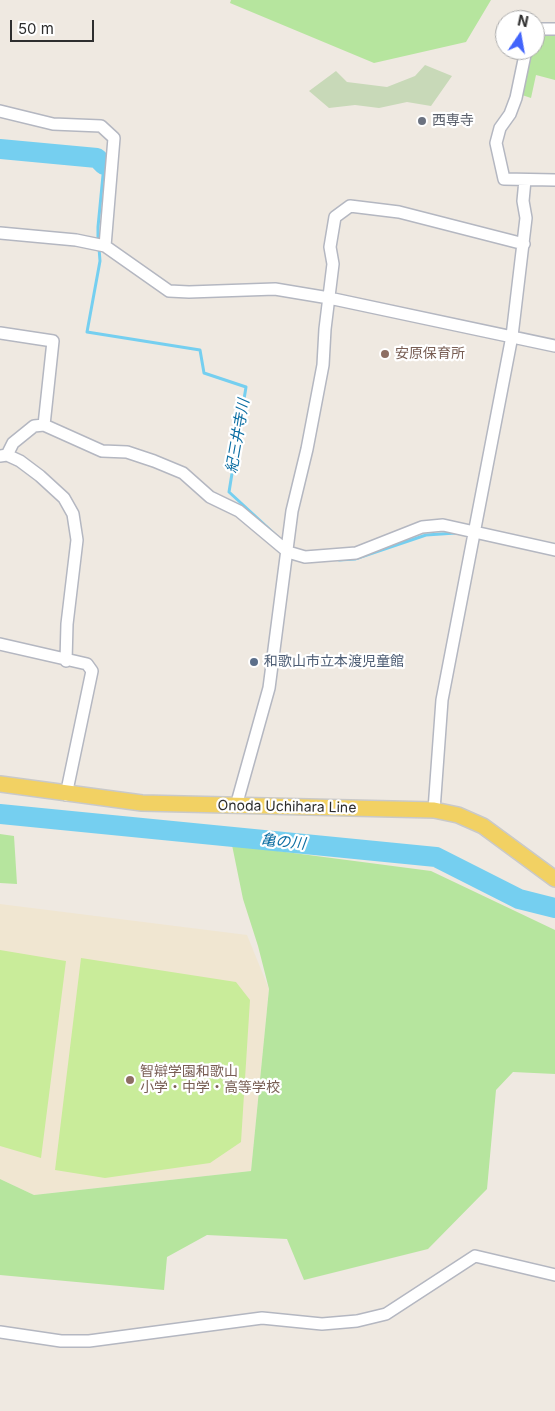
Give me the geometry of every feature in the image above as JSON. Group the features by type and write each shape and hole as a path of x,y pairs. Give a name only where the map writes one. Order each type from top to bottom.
{"main road":[{"name":"Onoda Uchihara Line","path":"0,784 66,795 142,803 434,810 458,815 483,826 555,879"}],"street":[{"path":"524,60 516,98 510,114 500,128 496,143 504,179 555,180"},
{"path":"0,112 53,124 101,126 114,138 105,246"},
{"path":"434,810 442,700 512,336 524,244 526,218 523,201 525,180"},
{"path":"236,806 269,688 292,511 308,449 323,365 333,264 330,247 336,217 350,206 399,212 524,244"},
{"path":"0,233 76,240 105,246 169,291 275,289 329,298 555,346"},
{"path":"0,333 53,341 44,425"},
{"path":"66,661 67,624 77,540 73,514 64,498 40,476 20,461 3,455 13,442 34,426 44,425 102,451 126,452 182,473 210,497 239,511 288,552 305,556 356,553 422,527 444,525 555,550"},
{"path":"0,644 66,661 87,664 92,670 66,795"},
{"path":"0,1332 60,1341 89,1341 262,1318 322,1324 357,1321 386,1314 475,1256 555,1275"}],"shaded area":[{"name":"智辯学園和歌山 小学・中学・高等学校","path":"0,904 247,935 269,989 251,1171 34,1195 0,1179"}],"green space":[{"path":"231,0 491,0 466,42 374,63 230,3"},
{"path":"555,33 555,80 536,75 531,98 522,95 530,60 545,60 545,34"},
{"path":"425,65 452,76 431,106 407,102 379,108 355,105 329,108 309,91 336,71 347,82 387,87 415,76"},
{"path":"0,834 14,836 17,884 0,883"},
{"path":"232,845 431,871 555,930 555,1074 513,1072 496,1090 487,1189 428,1249 304,1280 287,1239 207,1235 167,1257 164,1290 0,1275 0,1179 34,1195 251,1171 269,989 243,899"},
{"path":"0,950 66,961 41,1158 0,1146"},
{"path":"81,958 236,982 250,1000 241,1142 210,1163 105,1178 55,1170"}],"waterway":[{"name":"紀三井寺川","path":"0,149 97,158 104,165"},
{"name":"紀三井寺川","path":"98,242 104,165"},
{"name":"紀三井寺川","path":"99,248 100,261 87,332 200,350 204,373 246,387 229,492 279,538"},
{"name":"紀三井寺川","path":"339,560 355,559 426,535 456,533"},
{"name":"亀の川","path":"0,814 436,857 519,899 555,908"}],"place":[{"name":"西専寺","path":"422,121"},
{"name":"安原保育所","path":"385,354"},
{"name":"和歌山市立本渡児童館","path":"254,662"},
{"name":"智辯学園和歌山 小学・中学・高等学校","path":"130,1080"}]}
